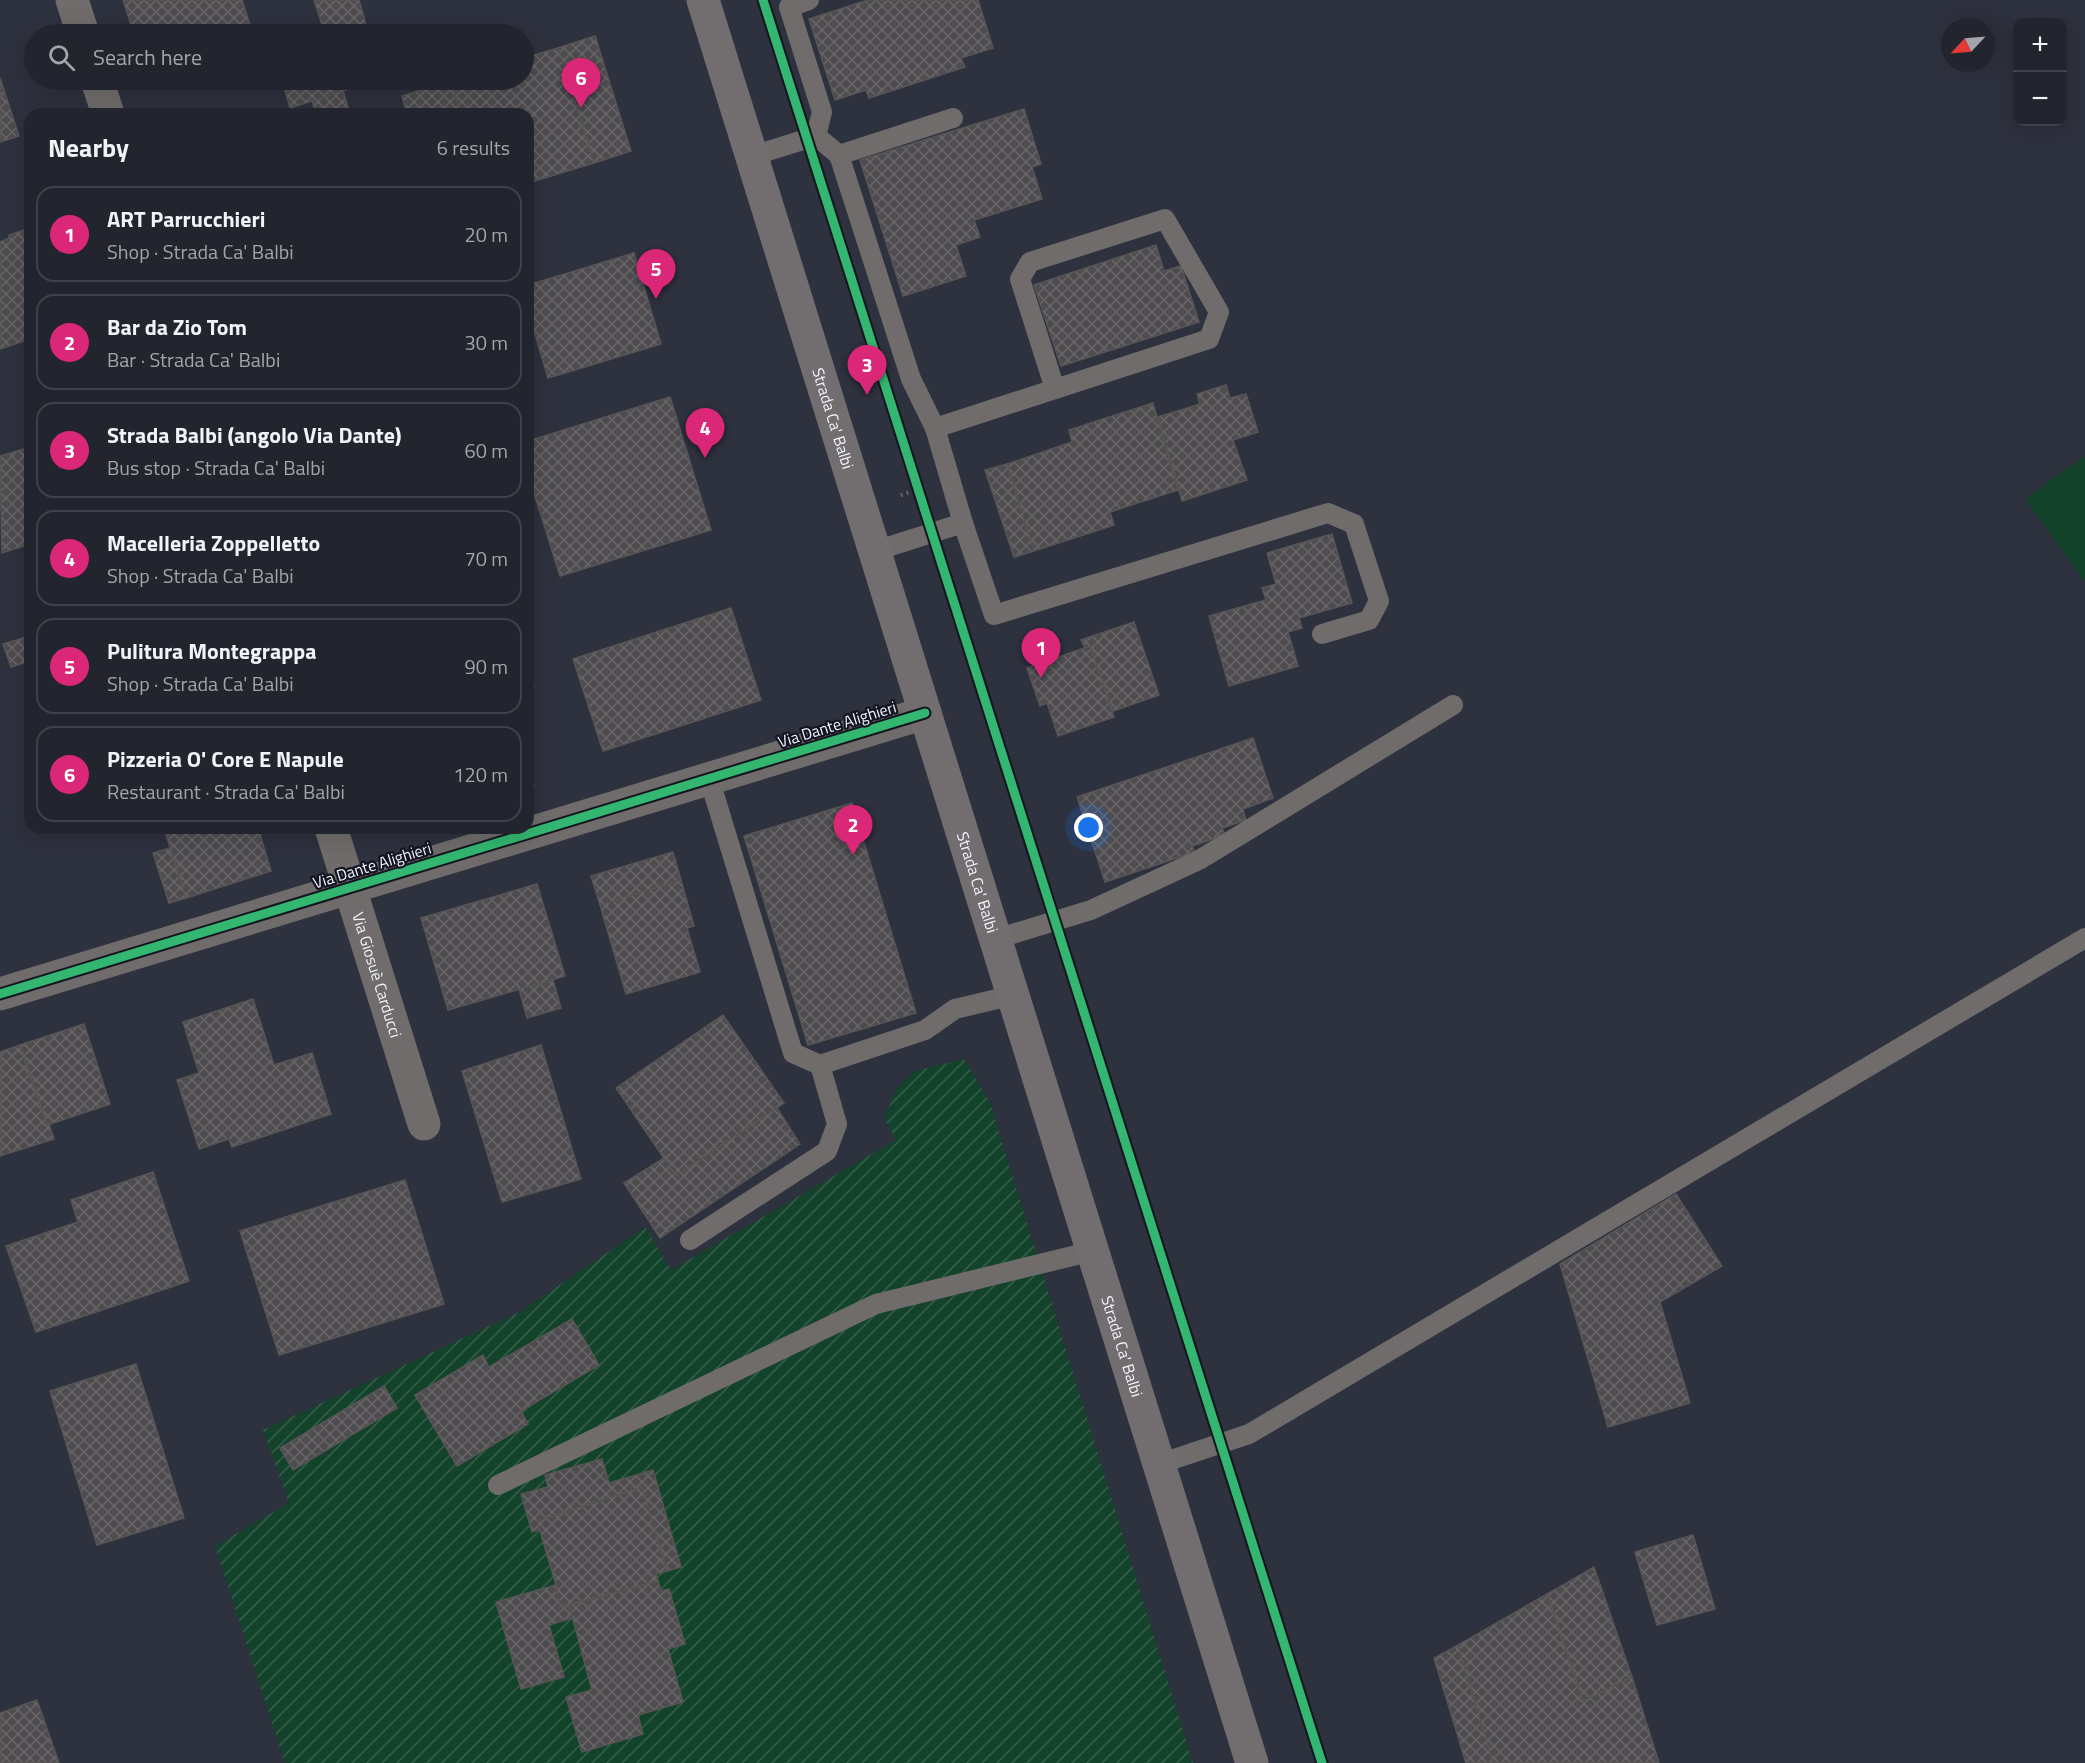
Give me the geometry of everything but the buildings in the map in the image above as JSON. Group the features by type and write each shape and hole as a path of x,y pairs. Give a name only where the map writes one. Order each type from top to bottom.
{"main road":[{"name":"Strada Ca' Balbi","path":"703,0 1252,1763"}],"street":[{"path":"72,0 80,24"},
{"path":"100,90 106,108"},
{"name":"Via Dante Alighieri","path":"534,831 925,713"},
{"name":"Via Giosuè Carducci","path":"333,834 424,1124"},
{"name":"Via Dante Alighieri","path":"0,994 525,834"}],"lane":[{"path":"809,0 789,7 822,112 816,136"},
{"path":"839,155 953,118"},
{"path":"752,156 816,136"},
{"path":"816,136 839,155 911,379 935,428 963,523 994,615 1328,513 1354,524 1379,601 1370,620 1322,634"},
{"path":"935,428 1209,339 1219,312 1165,219 1030,262 1020,279 1055,389"},
{"path":"875,551 963,523"},
{"path":"996,939 1091,910 1199,860 1453,705"},
{"path":"709,778 793,1053 820,1065 925,1030 955,1009 1014,995"},
{"path":"1159,1464 1249,1434 2085,938"},
{"path":"690,1240 827,1151 837,1124 820,1065"},
{"path":"498,1485 876,1304 1093,1251"}],"path":[{"path":"915,478 932,533"},
{"path":"964,634 1322,1763"}],"green space":[{"path":"2085,456 2085,582 2025,499"},
{"path":"964,1059 990,1103 1193,1763 285,1763 215,1546 289,1503 263,1430 520,1312 645,1227 671,1270 896,1140 884,1118 898,1086 915,1071"}],"cycle path":[{"path":"763,0 1322,1763"},
{"path":"534,832 925,713"},
{"path":"0,994 527,834"}],"place":[{"name":"Pizzeria O' Core E Napule","path":"581,108"},
{"name":"Pulitura Montegrappa","path":"656,299"},
{"name":"Strada Balbi (angolo Via Dante)","path":"867,395"},
{"name":"Macelleria Zoppelletto","path":"705,458"},
{"name":"ART Parrucchieri","path":"1041,678"},
{"name":"Bar da Zio Tom","path":"853,855"}]}
